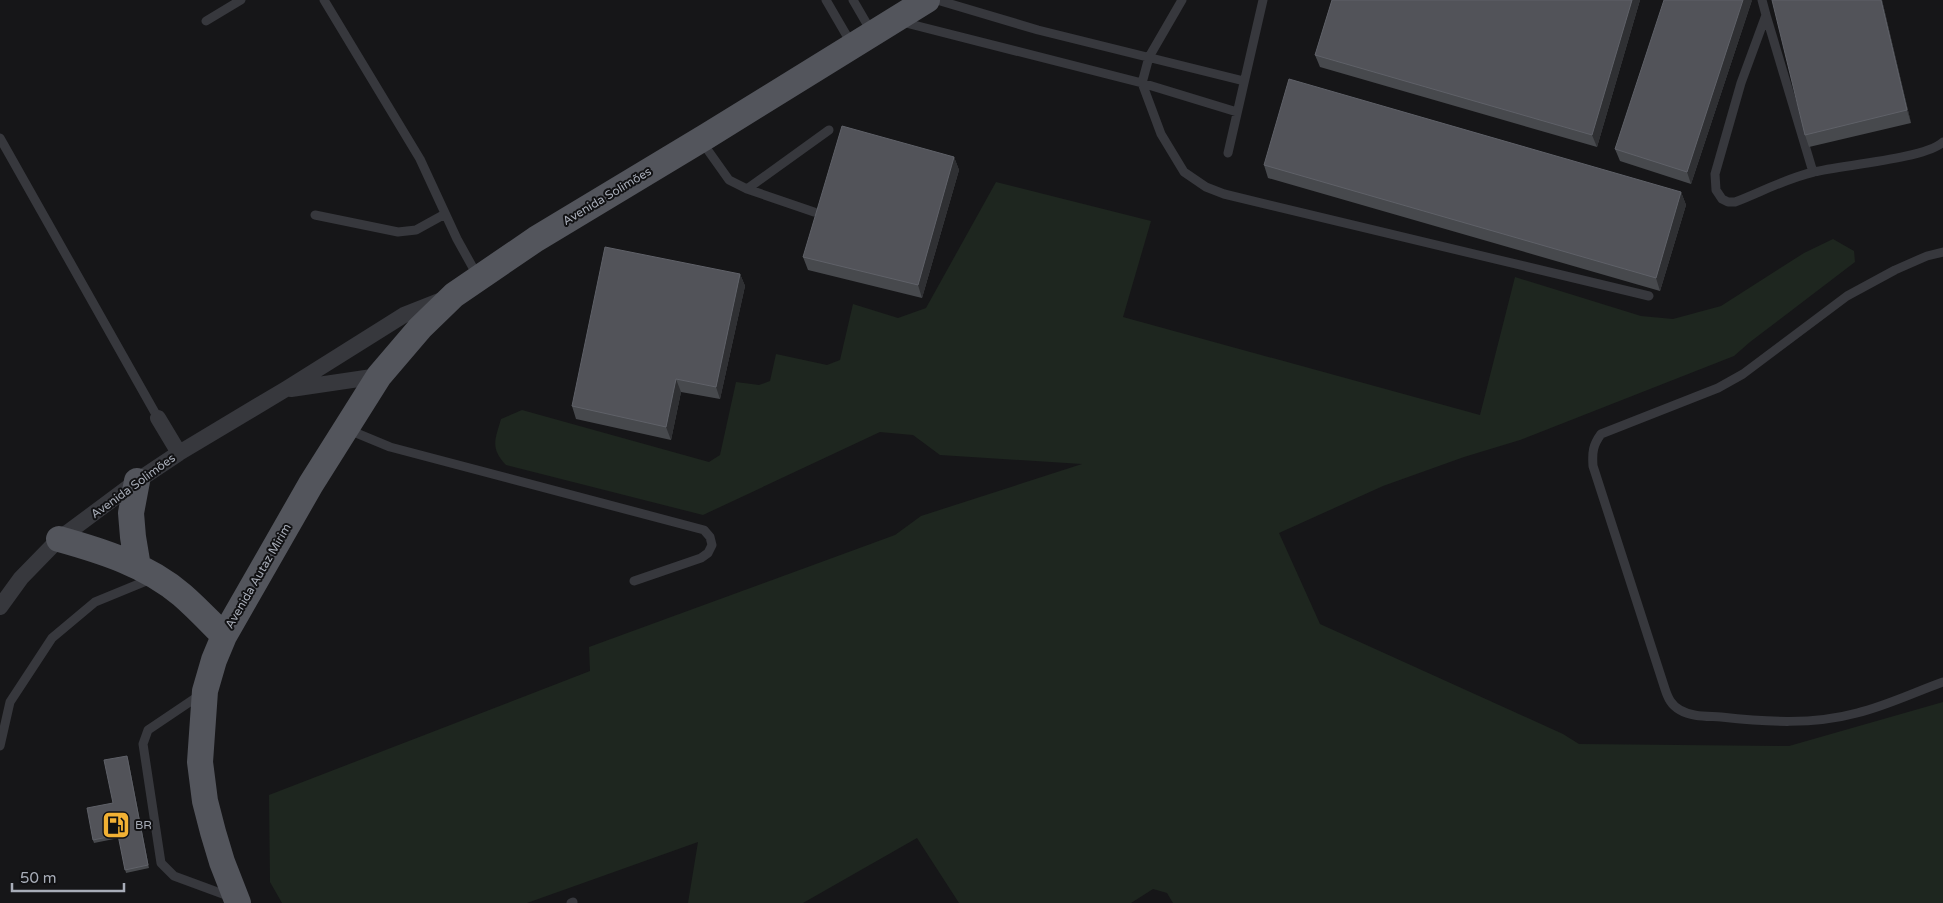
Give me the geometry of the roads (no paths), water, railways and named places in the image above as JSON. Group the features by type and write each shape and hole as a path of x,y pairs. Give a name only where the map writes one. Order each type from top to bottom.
{"main road":[{"name":"Avenida Solimões","path":"454,295 536,239 701,140 863,39 907,8"},
{"name":"Avenida Autaz Mirim","path":"237,901 222,862 206,801 200,762 205,691 224,636 311,484 380,376 420,328 454,295"},
{"path":"137,481 131,513 133,537 147,572"},
{"path":"59,539 107,554 147,572 181,594 224,636"}],"street":[{"name":"Avenida Solimões","path":"0,607 21,578 59,539 137,481 179,453 286,390 404,315 454,295"},
{"name":"Avenida Solimões","path":"286,390 380,376"},
{"path":"158,418 179,453"}],"lane":[{"path":"206,21 241,0"},
{"path":"324,0 420,159 456,240 479,278"},
{"path":"826,0 863,39"},
{"path":"853,0 863,39"},
{"path":"937,0 1038,30 1244,81"},
{"path":"1182,0 1149,57 1142,84 1161,134 1172,155 1184,172 1206,187 1224,194 1649,296"},
{"path":"1228,153 1263,0"},
{"path":"1762,0 1813,172"},
{"path":"907,8 1142,84 1237,112"},
{"path":"1766,15 1741,83 1715,174 1716,190 1722,199 1728,202 1735,202 1813,172 1922,152 1939,146 1943,142"},
{"path":"747,189 829,130"},
{"path":"0,138 158,418"},
{"path":"701,140 729,180 747,189 814,212"},
{"path":"315,215 398,232 416,230 445,214"},
{"path":"1943,252 1926,256 1895,270 1847,296 1743,374 1718,388 1600,434 1594,442 1592,452 1593,466 1664,689 1671,703 1680,710 1693,715 1744,720 1796,722 1828,719 1858,713 1943,682"},
{"path":"346,429 390,447 704,530 710,537 712,545 708,553 701,558 634,581"},
{"path":"0,746 10,702 52,638 95,602 147,572"},
{"path":"205,691 148,730 143,744 161,863 174,876 237,901"}],"place":[{"name":"BR","path":"116,825"}]}
